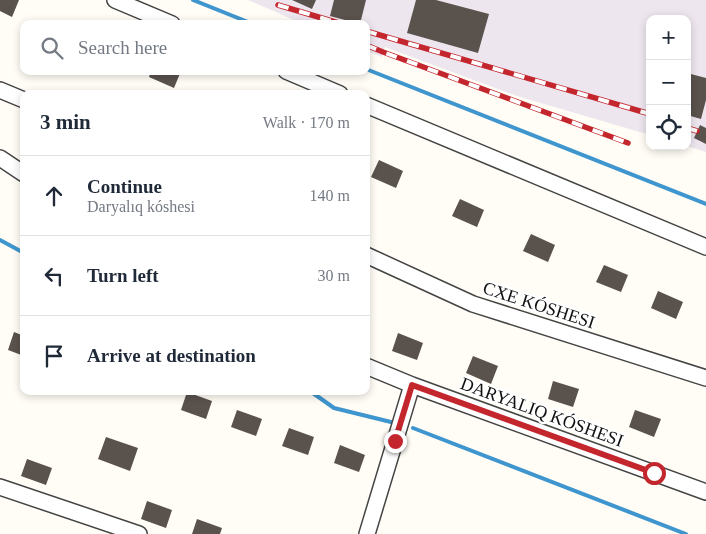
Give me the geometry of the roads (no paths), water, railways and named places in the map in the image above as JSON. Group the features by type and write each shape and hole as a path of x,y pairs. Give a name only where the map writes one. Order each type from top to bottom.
{"street":[{"path":"115,0 162,20"},
{"path":"295,75 331,90"},
{"path":"0,90 20,98"},
{"path":"370,107 706,247"},
{"path":"0,158 20,171"},
{"name":"CXE KÓSHESI","path":"370,257 472,304 706,378"},
{"path":"370,368 412,385 706,492"},
{"path":"367,534 412,385"},
{"path":"0,487 139,534"}],"waterway":[{"path":"193,0 243,20"},
{"path":"370,71 706,204"},
{"path":"0,240 20,251"},
{"path":"316,395 334,408 391,422"},
{"path":"413,428 686,534"}],"railway":[{"path":"278,5 329,20"},
{"path":"370,32 646,113"},
{"path":"370,47 628,143"},
{"path":"691,129 697,131"}]}
